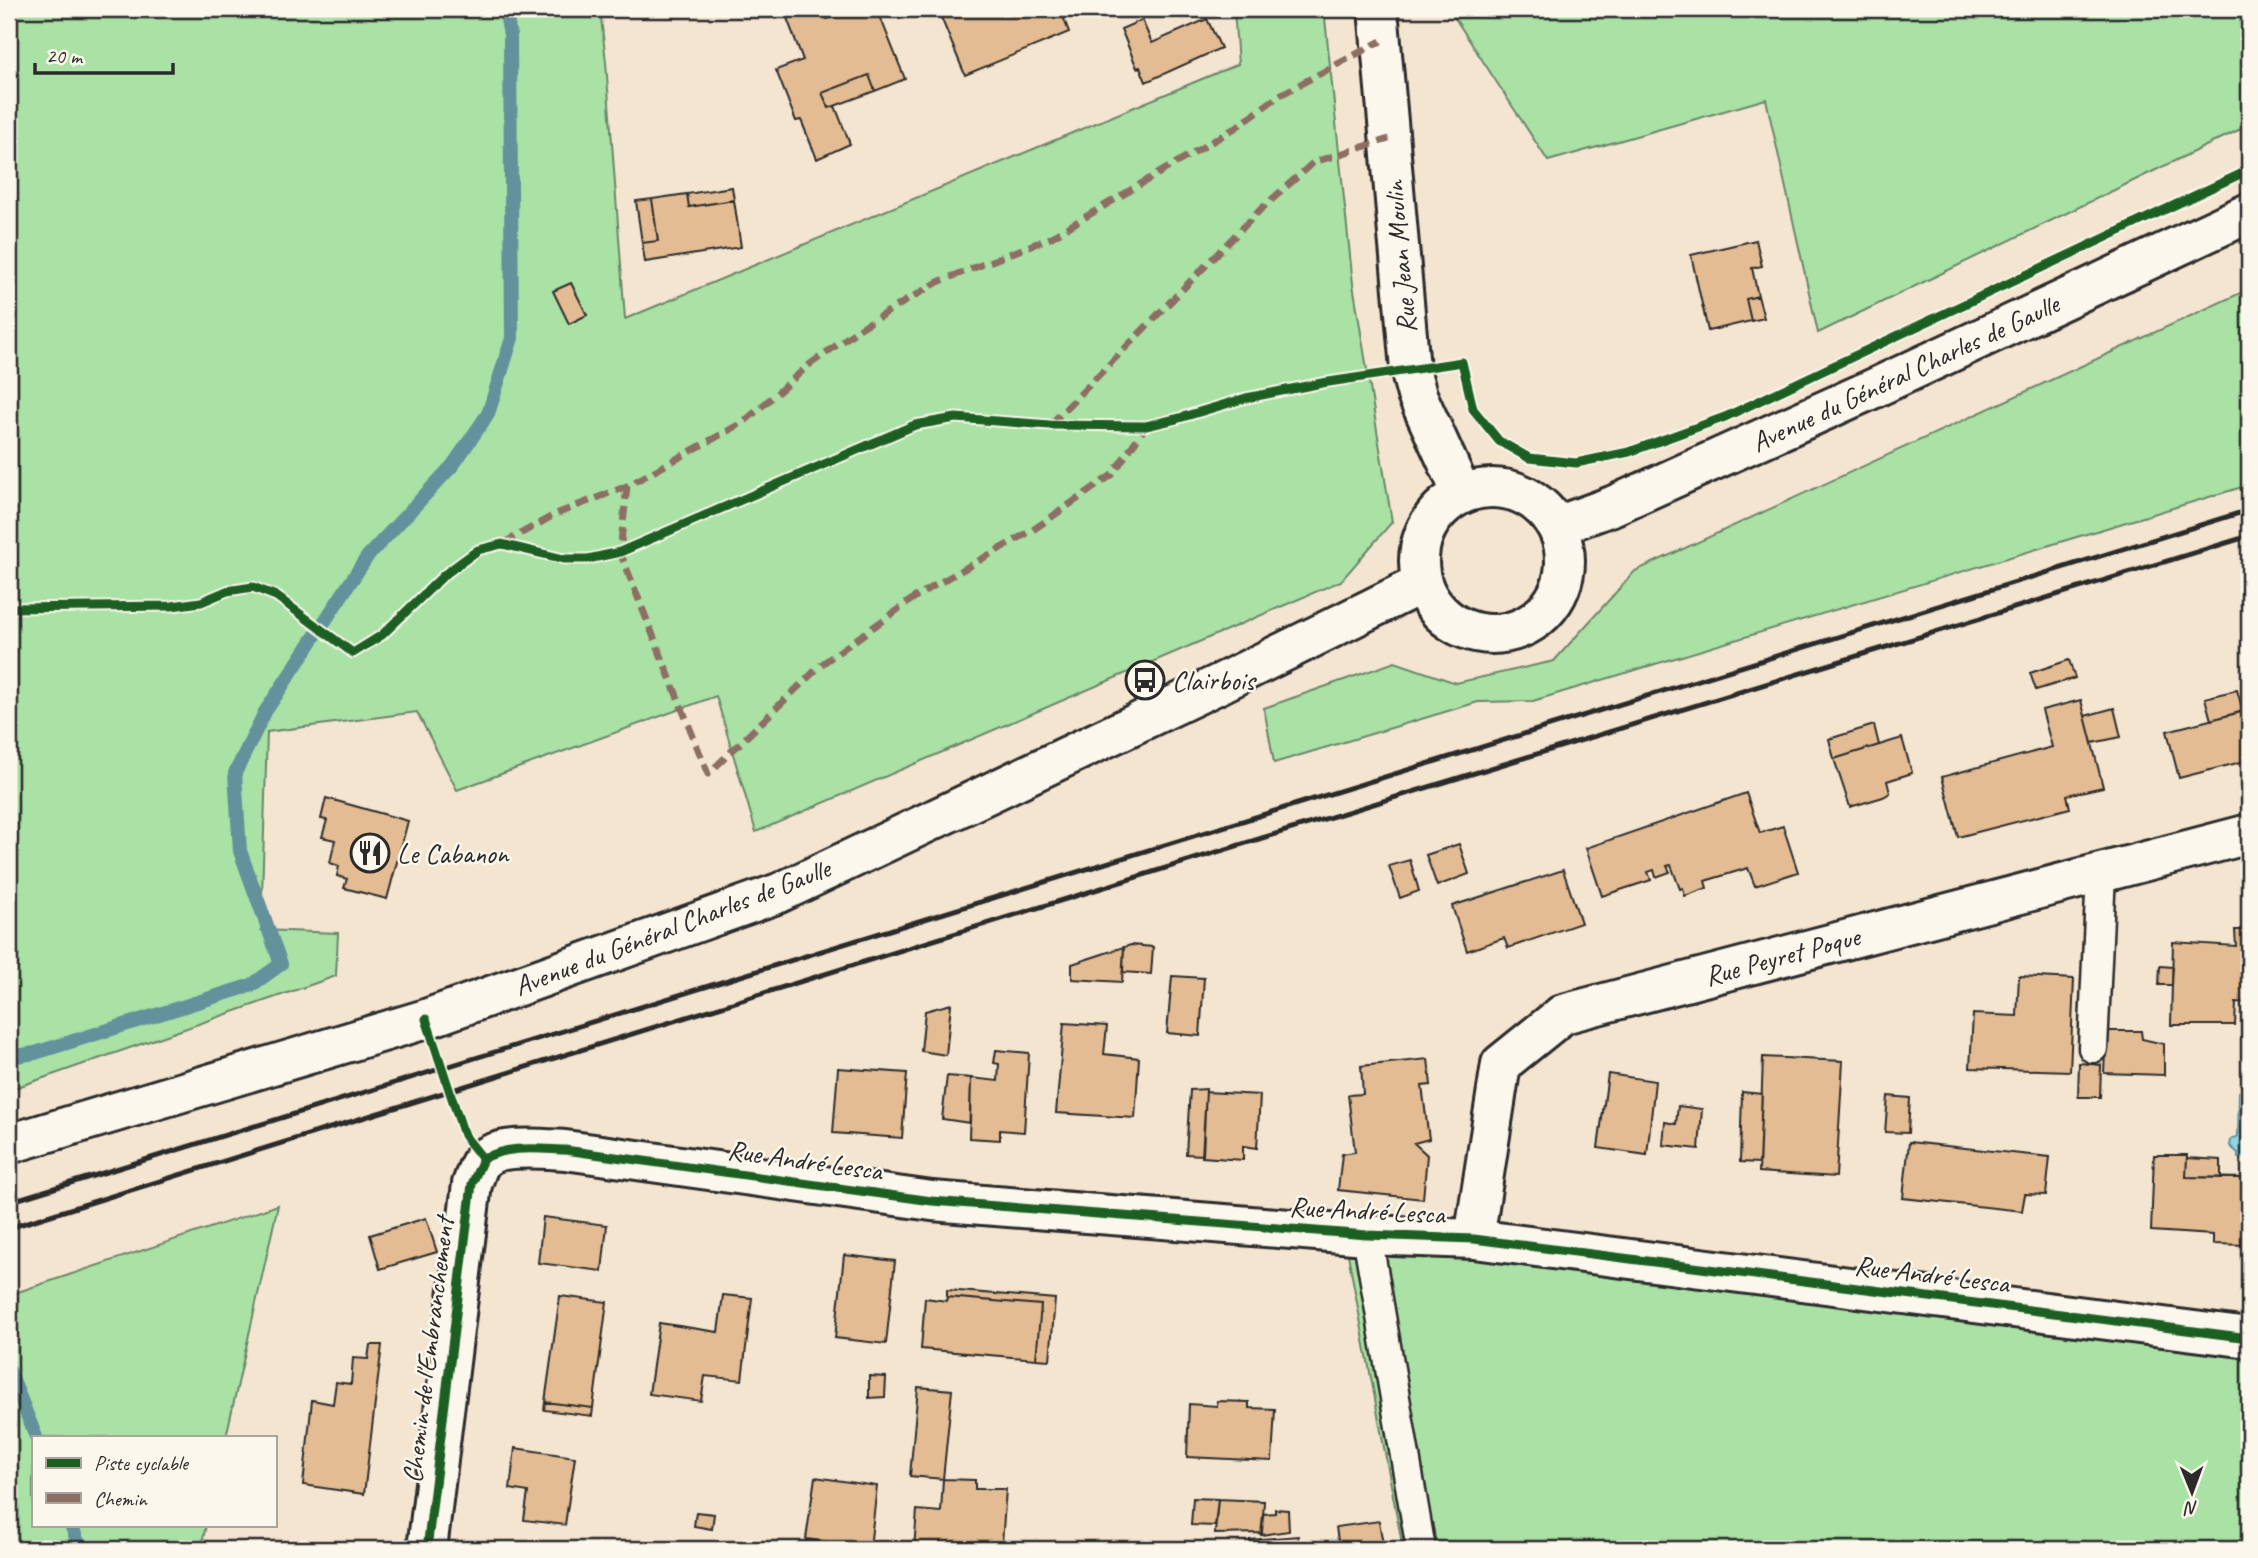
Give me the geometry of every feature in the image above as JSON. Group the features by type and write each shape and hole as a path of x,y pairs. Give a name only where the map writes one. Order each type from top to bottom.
{"street":[{"name":"Rue Jean Moulin","path":"1377,9 1410,369 1417,395 1462,494"},
{"name":"Avenue du Général Charles de Gaulle","path":"1558,526 1612,506 1868,391 2249,213"},
{"path":"1499,488 1523,494 1543,507 1558,526 1566,549 1565,573 1558,596 1543,616 1522,629 1498,635 1474,633 1451,623 1433,606 1421,584 1418,560 1423,535 1435,515 1453,498 1462,494 1475,489 1499,488"},
{"name":"Avenue du Général Charles de Gaulle","path":"9,1144 425,1019 779,892 1207,690 1421,584"},
{"name":"Rue Peyret Poque","path":"1474,1239 1501,1064 1563,1014 2249,834"},
{"name":"Rue André Lesca","path":"483,1159 496,1152 526,1148 565,1150 932,1201 1367,1235 1474,1239 2249,1338"},
{"name":"Chemin de l'Embranchement","path":"427,1549 472,1184 483,1159"}],"lane":[{"path":"2093,1048 2101,873"},
{"path":"1367,1235 1421,1549"}],"green space":[{"path":"9,9 600,9 625,319 1238,64 1234,9 1324,9 1353,284 1392,522 1341,581 756,832 716,696 457,790 417,712 267,732 261,930 338,933 336,976 9,1090"},
{"path":"1449,9 2249,9 2249,125 1818,333 1766,99 1548,161"},
{"path":"2249,289 2249,485 1533,701 1478,702 1274,763 1264,708 1395,662 1456,683 1554,661 1635,571"},
{"path":"278,1205 226,1436 32,1436 32,1526 206,1526 201,1549 9,1549 9,1295"},
{"path":"1344,1233 2249,1338 2249,1549 1403,1549"}],"water":[{"path":"2239,1092 2249,1093 2249,1158 2238,1158 2238,1153 2230,1146 2231,1140 2238,1136"}],"building":[{"path":"812,9 823,9 827,19 854,9 877,9 905,79 875,91 869,75 822,93 829,108 835,106 850,144 817,159 801,120 796,121 776,70 803,60 787,18"},
{"path":"823,9 854,9 827,19"},
{"path":"954,9 1060,9 1069,32 965,75 940,15"},
{"path":"1207,19 1221,48 1146,82 1140,67 1137,68 1121,29 1142,20 1152,43"},
{"path":"869,75 875,91 829,108 822,93"},
{"path":"732,187 734,200 689,207 687,194"},
{"path":"687,194 689,207 734,200 741,247 645,262 642,243 658,241 652,199"},
{"path":"652,199 658,241 642,243 636,201"},
{"path":"1756,240 1762,266 1752,268 1758,296 1746,299 1751,321 1708,331 1691,255"},
{"path":"571,283 587,315 569,324 553,291"},
{"path":"1758,296 1764,318 1751,321 1746,299"},
{"path":"2069,660 2075,678 2036,690 2030,673"},
{"path":"2237,690 2243,711 2211,720 2205,698"},
{"path":"2081,700 2103,787 2067,795 2070,808 1958,837 1942,777 2052,747 2042,710"},
{"path":"2114,708 2121,737 2092,743 2085,716"},
{"path":"2249,710 2249,760 2179,778 2167,731"},
{"path":"1874,725 1879,745 1834,759 1829,739"},
{"path":"1902,738 1912,773 1887,781 1890,793 1883,797 1850,807 1834,759"},
{"path":"1746,793 1760,833 1783,826 1798,872 1755,886 1748,868 1705,881 1707,888 1685,896 1671,865 1667,866 1670,872 1656,877 1654,870 1648,872 1651,880 1602,896 1586,848"},
{"path":"326,798 408,821 387,899 344,888 347,879 337,876 339,866 330,863 335,840 322,837 327,820 321,819"},
{"path":"1459,844 1469,874 1437,886 1426,855"},
{"path":"1410,860 1419,891 1400,898 1389,866"},
{"path":"1563,870 1581,923 1508,948 1504,938 1467,951 1452,906"},
{"path":"2235,930 2249,930 2249,1003 2236,1002 2235,1025 2171,1025 2173,942 2236,946"},
{"path":"1124,947 1153,947 1151,974 1123,972"},
{"path":"1124,947 1122,982 1072,979 1072,964"},
{"path":"2160,966 2173,967 2172,985 2159,985"},
{"path":"1172,976 1204,978 1200,1036 1167,1033"},
{"path":"2019,976 2074,979 2070,1071 1970,1068 1973,1014 2017,1016"},
{"path":"951,1004 946,1055 921,1051 925,1011"},
{"path":"1064,1023 1107,1026 1104,1054 1139,1058 1135,1118 1056,1113"},
{"path":"2106,1031 2141,1031 2142,1039 2164,1044 2164,1075 2104,1073"},
{"path":"996,1050 1029,1053 1024,1132 1000,1130 1000,1140 969,1138 971,1078 998,1081 999,1064 994,1063"},
{"path":"1763,1057 1843,1061 1836,1177 1759,1172"},
{"path":"1428,1059 1431,1085 1422,1086 1429,1139 1414,1143 1427,1155 1423,1199 1338,1190 1342,1154 1355,1152 1348,1095 1363,1094 1361,1066"},
{"path":"2079,1063 2101,1065 2100,1097 2078,1097"},
{"path":"838,1068 907,1073 902,1138 833,1133"},
{"path":"1608,1074 1655,1081 1647,1155 1598,1148"},
{"path":"947,1076 971,1078 970,1123 942,1119"},
{"path":"1206,1089 1203,1155 1186,1154 1190,1090"},
{"path":"1206,1092 1260,1095 1257,1148 1243,1146 1243,1160 1202,1157"},
{"path":"1742,1092 1762,1094 1759,1163 1740,1162"},
{"path":"1888,1096 1910,1098 1908,1133 1885,1132"},
{"path":"1678,1106 1702,1109 1699,1149 1663,1145 1665,1122 1676,1124"},
{"path":"1909,1142 2050,1157 2046,1195 2025,1194 2022,1211 1903,1198"},
{"path":"2154,1155 2187,1155 2186,1177 2249,1178 2248,1245 2213,1244 2213,1235 2151,1231"},
{"path":"2187,1158 2221,1160 2221,1178 2186,1177"},
{"path":"543,1217 607,1225 602,1271 538,1263"},
{"path":"426,1218 437,1252 380,1269 370,1235"},
{"path":"844,1255 895,1261 886,1344 835,1338"},
{"path":"947,1290 1055,1299 1050,1360 1036,1359 1041,1305 947,1297"},
{"path":"723,1295 752,1298 742,1380 705,1376 701,1401 649,1394 659,1323 718,1332"},
{"path":"560,1296 607,1302 593,1408 545,1402"},
{"path":"947,1297 1041,1305 1036,1359 921,1349 925,1298 946,1301"},
{"path":"370,1345 382,1345 364,1494 303,1485 312,1400 333,1404 336,1382 351,1384 353,1358 368,1359"},
{"path":"869,1376 886,1377 885,1397 869,1398"},
{"path":"918,1387 952,1390 943,1479 910,1476"},
{"path":"1217,1401 1249,1402 1249,1408 1275,1409 1272,1461 1187,1457 1189,1404 1217,1406"},
{"path":"545,1402 593,1408 592,1416 544,1410"},
{"path":"515,1448 575,1457 565,1525 524,1520 528,1492 510,1489"},
{"path":"815,1477 877,1486 870,1548 806,1539"},
{"path":"943,1479 975,1480 975,1489 1006,1489 1002,1544 932,1544 932,1549 914,1549 917,1510 941,1512"},
{"path":"1193,1498 1218,1499 1215,1526 1191,1525"},
{"path":"1218,1499 1264,1501 1262,1533 1215,1534"},
{"path":"1275,1509 1288,1510 1289,1531 1261,1535 1263,1514 1275,1513"},
{"path":"696,1512 714,1514 712,1529 694,1526"},
{"path":"1379,1521 1383,1544 1339,1548 1336,1527"},
{"path":"1298,1536 1299,1549 1250,1549 1250,1540"},
{"path":"806,1539 870,1548 805,1549"}],"waterway":[{"path":"9,1057 35,1053 252,985 281,964 240,851 235,773 265,712 367,557 453,465 488,414 512,338 510,35 505,9"},
{"path":"9,1370 36,1436"},
{"path":"71,1526 81,1549"}],"railway":[{"path":"9,1202 2249,510"},
{"path":"9,1228 1262,838 2249,536"}],"marked path":[{"path":"502,544 556,514 627,486 744,422 809,365 862,327 938,282 1050,238 1235,128 1280,95 1381,41"},
{"path":"1050,425 1259,211 1314,162 1389,139"},
{"path":"627,486 620,552 708,774 822,664 918,595 1033,530 1112,475 1146,426"}],"cycle path":[{"path":"9,608 172,606 201,602 227,591 253,587 276,596 353,653 382,635 444,575 478,550 502,544 564,559 588,559 620,552 915,425 956,418 1050,425 1146,426 1246,398 1322,383 1462,362 1473,409 1499,441 1529,458 1576,463 1629,452 1725,417 2249,170"},
{"path":"426,1019 464,1135 483,1159"},
{"path":"483,1159 513,1150 565,1150 932,1201 1367,1235 1474,1239 2249,1338"},
{"path":"427,1549 472,1184 483,1159"}],"place":[{"name":"Clairbois","path":"1145,680"},
{"name":"Le Cabanon","path":"370,853"}]}
